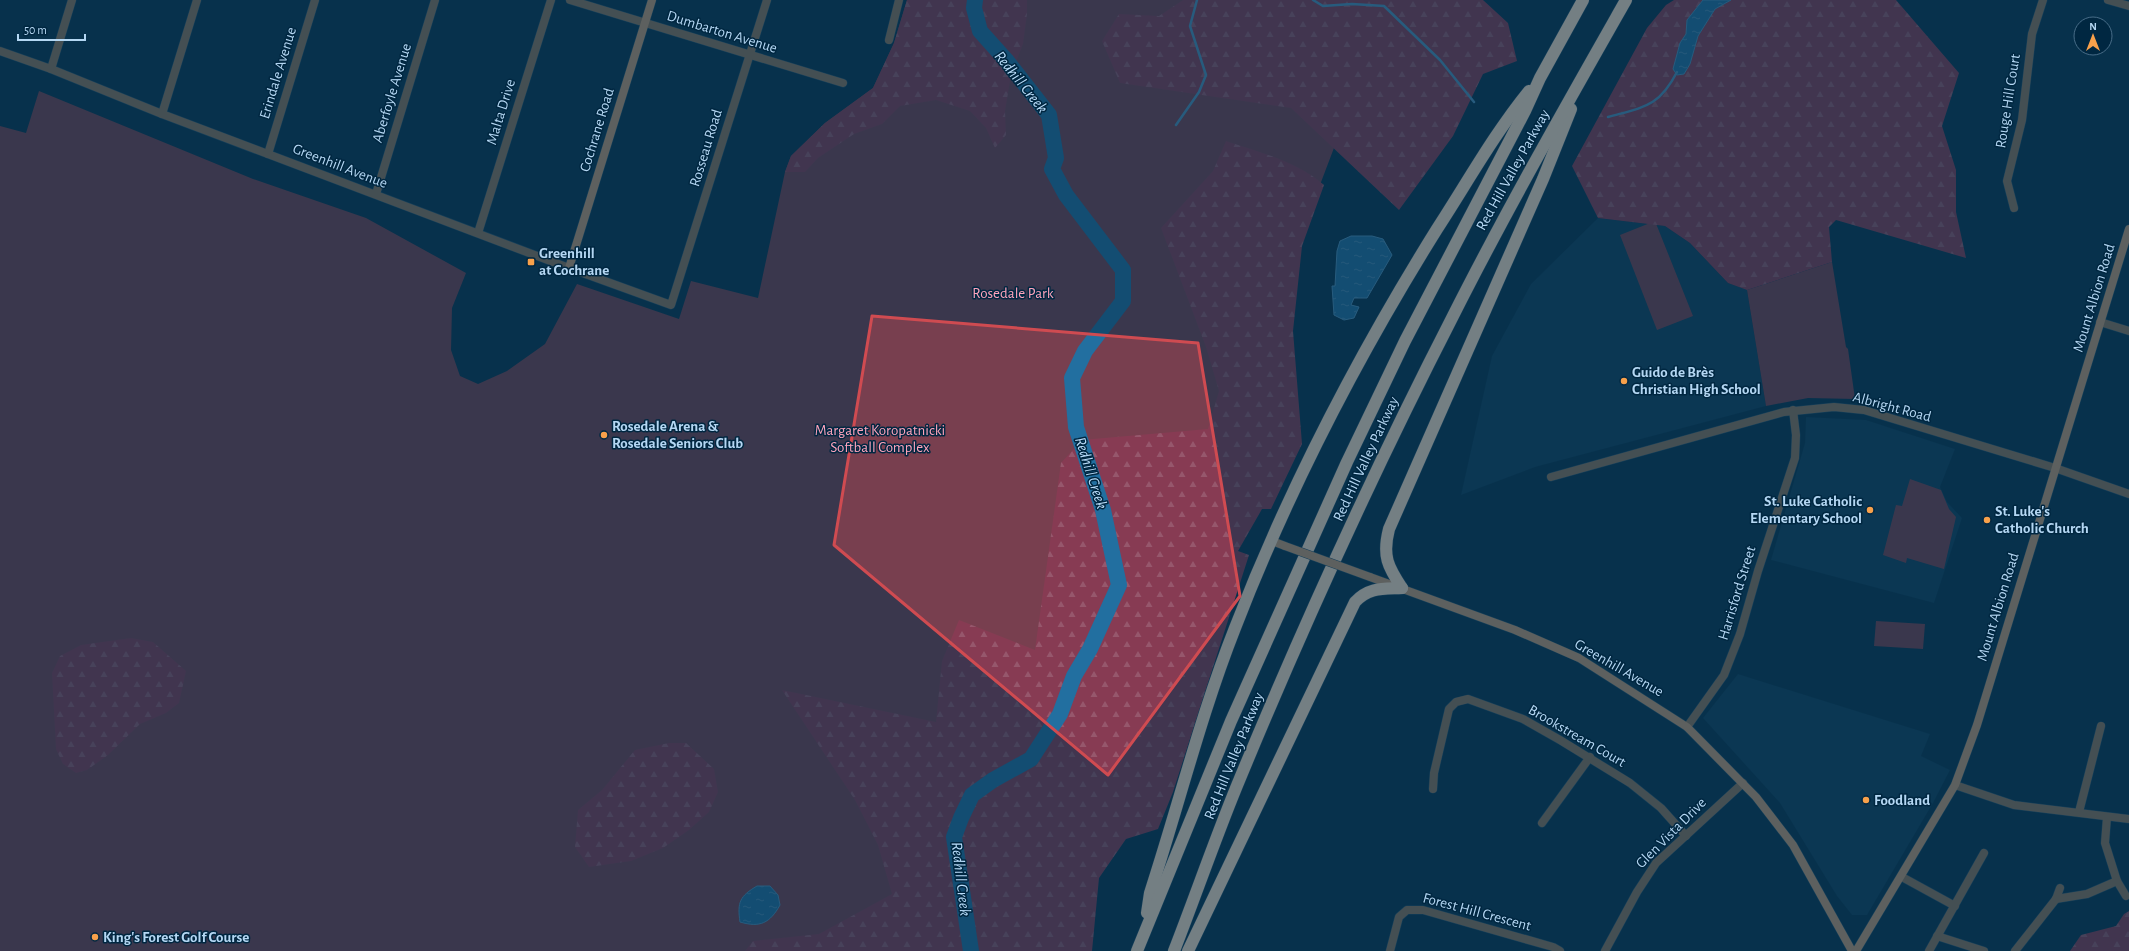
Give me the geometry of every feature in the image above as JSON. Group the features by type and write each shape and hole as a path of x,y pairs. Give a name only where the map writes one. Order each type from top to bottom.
{"highway":[{"name":"Red Hill Valley Parkway","path":"1138,951 1143,935 1231,721 1347,462 1405,341 1525,111 1540,78 1584,0"},
{"name":"Red Hill Valley Parkway","path":"1174,951 1255,742 1320,593 1379,466 1456,310 1523,182 1626,0"},
{"path":"1402,588 1389,569 1386,559 1386,538 1389,529 1543,179 1591,61"},
{"path":"1143,935 1150,892 1215,682 1235,627 1272,541 1310,460 1388,309 1507,120 1540,78"},
{"path":"1188,951 1355,602 1363,593 1375,589 1402,588"}],"street":[{"path":"51,69 72,0"},
{"path":"162,114 197,0"},
{"name":"Erindale Avenue","path":"268,154 315,0"},
{"name":"Aberfoyle Avenue","path":"376,194 435,0"},
{"name":"Malta Drive","path":"478,233 551,0"},
{"name":"Dumbarton Avenue","path":"570,0 843,83"},
{"name":"Cochrane Road","path":"569,268 652,0"},
{"name":"Rosseau Road","path":"671,305 767,0"},
{"path":"889,40 899,0"},
{"name":"Rouge Hill Court","path":"2014,208 2007,181 2022,120 2032,34 2043,0"},
{"path":"2108,0 2129,6"},
{"name":"Greenhill Avenue","path":"0,51 51,69 162,114 671,305"},
{"name":"Mount Albion Road","path":"1856,951 1902,877 1955,785 1977,726 2129,229"},
{"path":"2100,322 2129,331"},
{"name":"Albright Road","path":"1552,477 1793,410 1834,407 1864,410 2055,468 2129,494"},
{"name":"Harrisford Street","path":"1687,727 1724,675 1740,634 1758,571 1795,458 1796,435 1793,410"},
{"name":"Greenhill Avenue","path":"1272,541 1515,630 1580,658 1687,727 1756,797 1793,845 1852,951"},
{"name":"Brookstream Court","path":"1433,789 1434,773 1449,709 1456,702 1468,699 1523,720 1590,757 1630,784 1660,808 1686,836"},
{"path":"2079,812 2101,726"},
{"path":"1542,823 1590,757"},
{"name":"Glen Vista Drive","path":"1604,951 1646,876 1656,863 1743,783"},
{"path":"1955,785 2014,806 2079,812 2129,819"},
{"path":"2107,817 2105,843 2117,881 2126,896"},
{"path":"1930,951 1984,854"},
{"path":"1902,877 1955,906"},
{"path":"2056,899 2087,894 2117,881"},
{"path":"2015,951 2056,899 2060,888"},
{"name":"Forest Hill Crescent","path":"1390,951 1399,917 1407,910 1423,910 1553,947 1560,951"},
{"path":"1937,936 1984,951"}],"highlighted area":[{"path":"872,316 1198,343 1240,596 1108,775 834,545"}],"shaded area":[{"name":"Guido de Brès Christian High School","path":"1598,218 1665,226 1690,243 1728,283 1747,290 1766,406 1535,467 1461,495 1492,356 1531,284"},
{"name":"St. Luke Catholic Elementary School","path":"1806,417 1866,420 1955,449 1940,487 1947,502 1962,518 1934,603 1771,560 1805,443"},
{"path":"1738,674 1930,734 1921,756 1950,770 1933,803 1867,915 1852,915 1837,896 1780,803 1703,718"}],"green space":[{"path":"907,0 1390,0 1248,375 890,904 872,951 0,951 0,126 26,133 39,91 253,179 366,218 466,273 452,308 451,350 460,376 478,384 507,371 545,344 577,284 679,319 691,281 758,298 785,172 791,156 825,123 873,88 894,43"},
{"path":"907,0 1027,0 1027,14 1023,44 1011,75 1005,111 1006,135 995,148 986,128 970,111 936,100 900,106 882,124 854,134 818,158 805,172 785,172 791,156 825,123 873,88 894,43"},
{"path":"1183,0 1483,0 1508,23 1517,61 1483,74 1453,136 1399,210 1291,108 1120,83 1102,41 1119,14 1159,16"},
{"path":"1674,0 1703,0 1687,20 1686,34 1680,43 1690,63 1698,36 1715,9 1731,0 1896,0 1959,73 1942,126 1956,170 1956,212 1966,258 1836,220 1829,227 1832,262 1747,290 1728,283 1690,243 1665,226 1598,218 1572,166 1647,28 1666,5"},
{"path":"1226,141 1278,158 1314,177 1324,185 1302,246 1293,331 1302,444 1271,509 1262,509 1238,551 1249,555 1173,792 1158,829 1126,839 1099,878 1092,951 745,951 753,941 819,934 892,894 878,845 855,800 782,690 936,722 942,661 959,620 1035,650 1061,463 1082,440 1208,429 1219,391 1206,347 1161,228 1213,171"},
{"path":"1655,221 1693,316 1657,330 1620,235"},
{"path":"1832,262 1846,347 1848,349 1855,399 1808,398 1766,406 1747,290"},
{"path":"1910,479 1941,490 1949,509 1956,517 1944,569 1907,558 1906,563 1883,555 1896,505 1902,506"},
{"path":"1876,621 1925,624 1923,649 1874,646"},
{"path":"131,638 153,642 186,671 179,703 166,713 140,724 108,755 87,770 76,773 63,764 56,749 52,673 60,656 81,645"},
{"path":"669,743 686,743 714,769 718,792 709,812 689,830 663,848 631,861 589,867 575,847 578,810 602,790 635,750"},
{"path":"2129,911 2129,951 2070,951 2081,935 2116,926 2124,914"}],"water":[{"path":"1703,0 1731,0 1715,9 1698,36 1690,64 1684,74 1677,75 1673,69 1680,43 1686,34 1687,20"},
{"path":"1351,236 1372,236 1383,239 1392,255 1367,298 1354,298 1351,305 1359,307 1354,318 1344,320 1334,315 1332,286 1335,286 1337,251 1340,241"},
{"path":"757,886 770,886 778,895 780,905 772,916 764,922 759,924 747,924 740,922 739,909 741,900 747,893"}],"waterway":[{"name":"Redhill Creek","path":"971,951 954,837 961,818 972,795 993,780 1031,759 1060,714 1074,676 1090,649 1119,585 1103,510 1076,427 1072,378 1085,351 1123,301 1123,270 1066,195 1052,169 1056,158 1049,115 1006,60 980,31 974,8 975,0"},
{"path":"1176,125 1199,92 1206,75 1190,26 1197,0"},
{"path":"1313,0 1323,6 1352,4 1384,6 1440,60 1474,102"},
{"path":"1608,117 1641,108 1657,99 1670,84 1677,72"}],"place":[{"name":"Greenhill at Cochrane","path":"531,262"},
{"name":"Guido de Brès Christian High School","path":"1624,381"},
{"name":"Rosedale Arena & Rosedale Seniors Club","path":"604,435"},
{"name":"St. Luke Catholic Elementary School","path":"1870,510"},
{"name":"St. Luke's Catholic Church","path":"1987,520"},
{"name":"Foodland","path":"1866,800"},
{"name":"King's Forest Golf Course","path":"95,937"}],"park label":[{"name":"Rosedale Park","path":"1013,293"},
{"name":"Margaret Koropatnicki Softball Complex","path":"880,438"}]}
